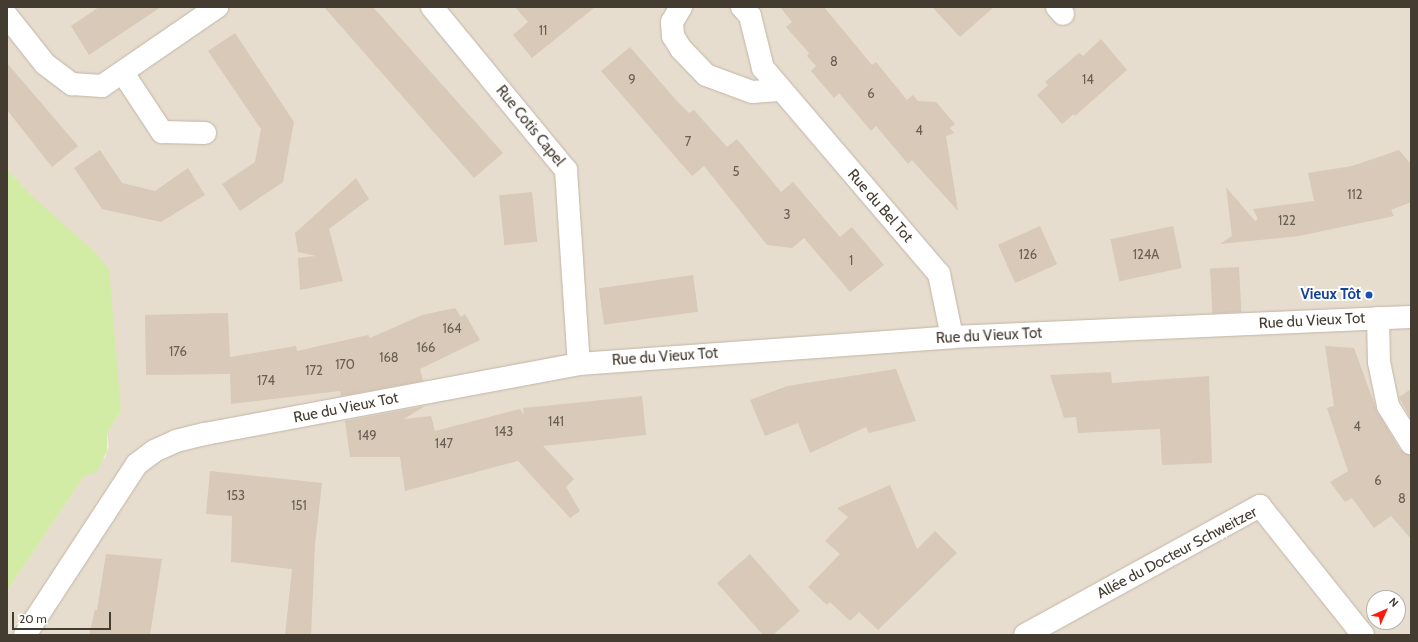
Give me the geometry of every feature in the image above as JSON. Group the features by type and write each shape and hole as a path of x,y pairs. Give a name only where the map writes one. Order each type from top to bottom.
{"street":[{"path":"7,16 45,64 72,84 102,86 217,7"},
{"name":"Rue Cotis Capel","path":"432,7 566,170 579,364"},
{"path":"681,7 672,22 673,36 681,50 706,75 752,92 779,90"},
{"name":"Rue du Bel Tot","path":"742,7 750,16 763,68 779,90 938,274 952,337"},
{"path":"123,73 162,132 205,133"},
{"name":"Rue du Vieux Tot","path":"25,635 137,464 154,451 176,441 205,434 579,364 952,337 1411,316"},
{"path":"1378,318 1379,362 1388,406 1411,443"},
{"name":"Allée du Docteur Schweitzer","path":"1025,635 1260,506 1359,629"}],"shaded area":[{"path":"7,7 1411,7 1411,635 7,635 7,591 84,476 105,458 109,446 107,433 121,411 31,196 7,170"}],"green space":[{"path":"7,170 32,196 96,253 109,269 121,411 107,433 107,451 97,472 84,476 7,591"}],"building":[{"path":"99,7 161,7 89,55 71,26"},
{"path":"324,7 373,7 503,153 474,178"},
{"path":"515,7 595,7 532,58 513,35 528,22"},
{"path":"780,7 824,7 872,65 876,62 907,100 913,95 918,101 936,102 955,124 950,128 954,133 946,136 958,211 912,160 908,164 876,126 871,131 839,93 834,98 811,71 816,66 807,56 809,53 786,27 792,22"},
{"path":"932,7 994,7 960,37"},
{"path":"235,33 294,122 283,182 240,211 222,184 255,162 261,129 208,51"},
{"path":"1101,39 1127,70 1075,116 1074,114 1062,124 1037,95 1048,85 1045,82 1079,53 1083,56"},
{"path":"630,47 676,100 689,113 694,110 727,147 737,139 781,192 793,182 840,237 852,227 884,265 850,292 804,238 792,248 767,245 704,166 692,176 601,71"},
{"path":"7,63 78,146 52,167 7,110"},
{"path":"100,150 122,183 155,191 188,168 205,195 161,222 102,209 74,168"},
{"path":"1399,150 1411,164 1411,202 1391,210 1394,216 1299,236 1220,244 1232,236 1226,187 1255,221 1258,219 1253,209 1314,201 1308,173 1352,166"},
{"path":"356,178 369,199 329,229 343,281 300,290 298,258 316,256 298,252 295,233"},
{"path":"532,192 537,242 504,245 499,195"},
{"path":"1040,226 1057,264 1015,283 998,245"},
{"path":"1173,226 1182,268 1119,281 1110,239"},
{"path":"1239,267 1241,312 1212,313 1210,269"},
{"path":"693,275 698,312 604,325 599,288"},
{"path":"455,308 461,317 465,314 480,340 420,369 423,381 341,396 340,391 231,404 230,374 146,375 145,315 228,313 230,357 296,346 297,351 368,335 370,338 422,315"},
{"path":"1325,346 1354,348 1377,411 1400,450 1411,455 1411,539 1391,516 1374,528 1352,498 1345,502 1330,482 1348,471 1327,408 1334,406"},
{"path":"896,369 916,421 869,433 866,427 810,453 798,423 765,436 750,400 787,386"},
{"path":"1111,372 1112,383 1209,376 1212,463 1162,465 1160,429 1078,433 1076,417 1064,418 1050,375"},
{"path":"1411,389 1411,419 1399,397"},
{"path":"642,396 646,435 543,446 574,479 566,487 580,511 570,518 518,461 405,491 400,457 350,457 345,421 425,406 404,419 431,416 435,431 520,409 524,415 523,408"},
{"path":"210,471 322,483 315,545 311,635 285,635 292,569 231,562 232,516 206,514"},
{"path":"890,485 917,549 935,531 957,553 878,630 859,612 850,621 830,602 827,605 808,587 840,554 825,541 848,517 837,508"},
{"path":"106,554 162,559 150,635 89,635 95,610 97,610"},
{"path":"750,554 800,611 773,635 763,635 717,583"}],"place":[{"name":"Vieux Tôt","path":"1369,295"}]}
